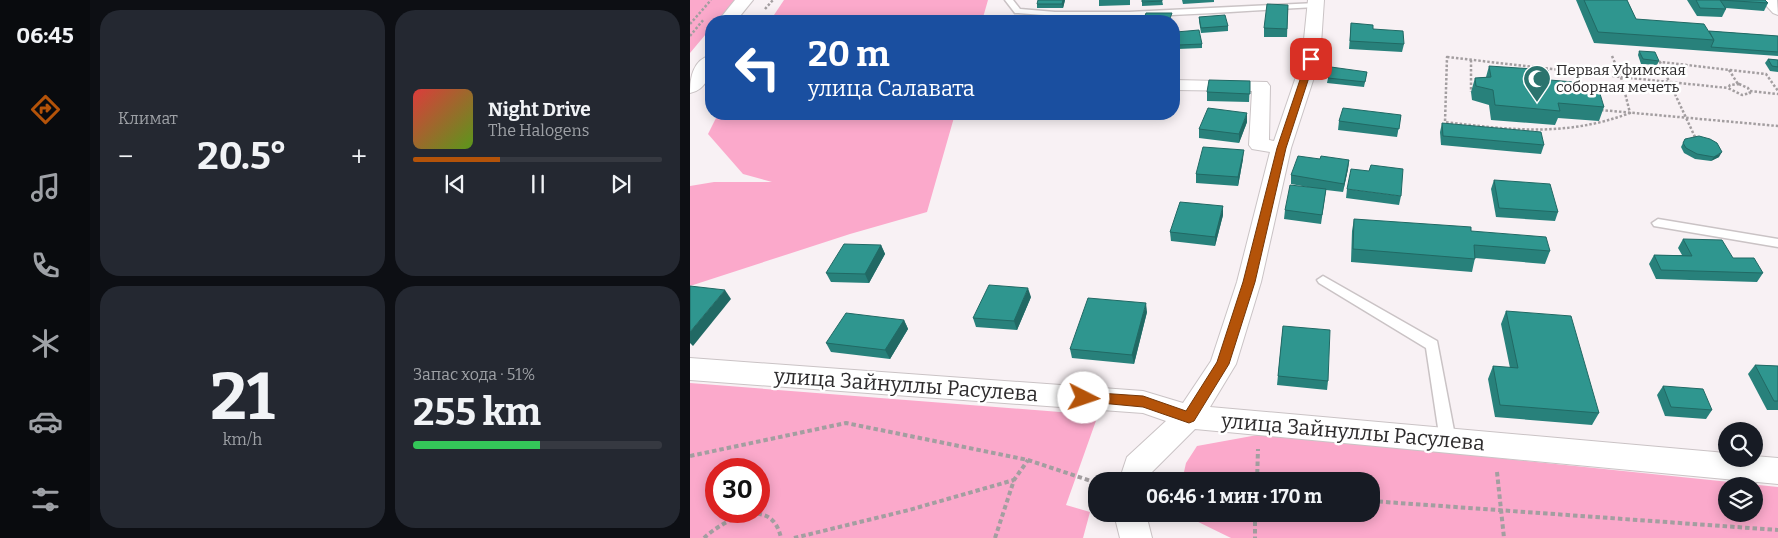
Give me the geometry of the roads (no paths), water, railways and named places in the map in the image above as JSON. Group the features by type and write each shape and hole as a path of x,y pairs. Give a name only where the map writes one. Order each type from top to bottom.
{"street":[{"path":"732,15 744,0"},
{"path":"749,15 760,0"},
{"path":"1769,0 1778,10"},
{"path":"1136,472 1138,466 1189,417 1223,364 1249,282 1282,148 1311,59 1316,2"},
{"path":"690,65 705,47"},
{"path":"690,87 705,68"},
{"path":"1180,85 1262,86 1259,145 1282,148"},
{"name":"улица Зайнуллы Расулева","path":"690,369 1143,402 1189,417 1778,470"},
{"path":"1132,522 1136,538"}],"lane":[{"path":"1009,0 1018,11 1052,15 1184,12 1316,2"},
{"path":"1658,223 1778,244"},
{"path":"1322,280 1432,345 1448,441"}],"place":[{"name":"Первая Уфимская соборная мечеть","path":"1537,103"}]}
